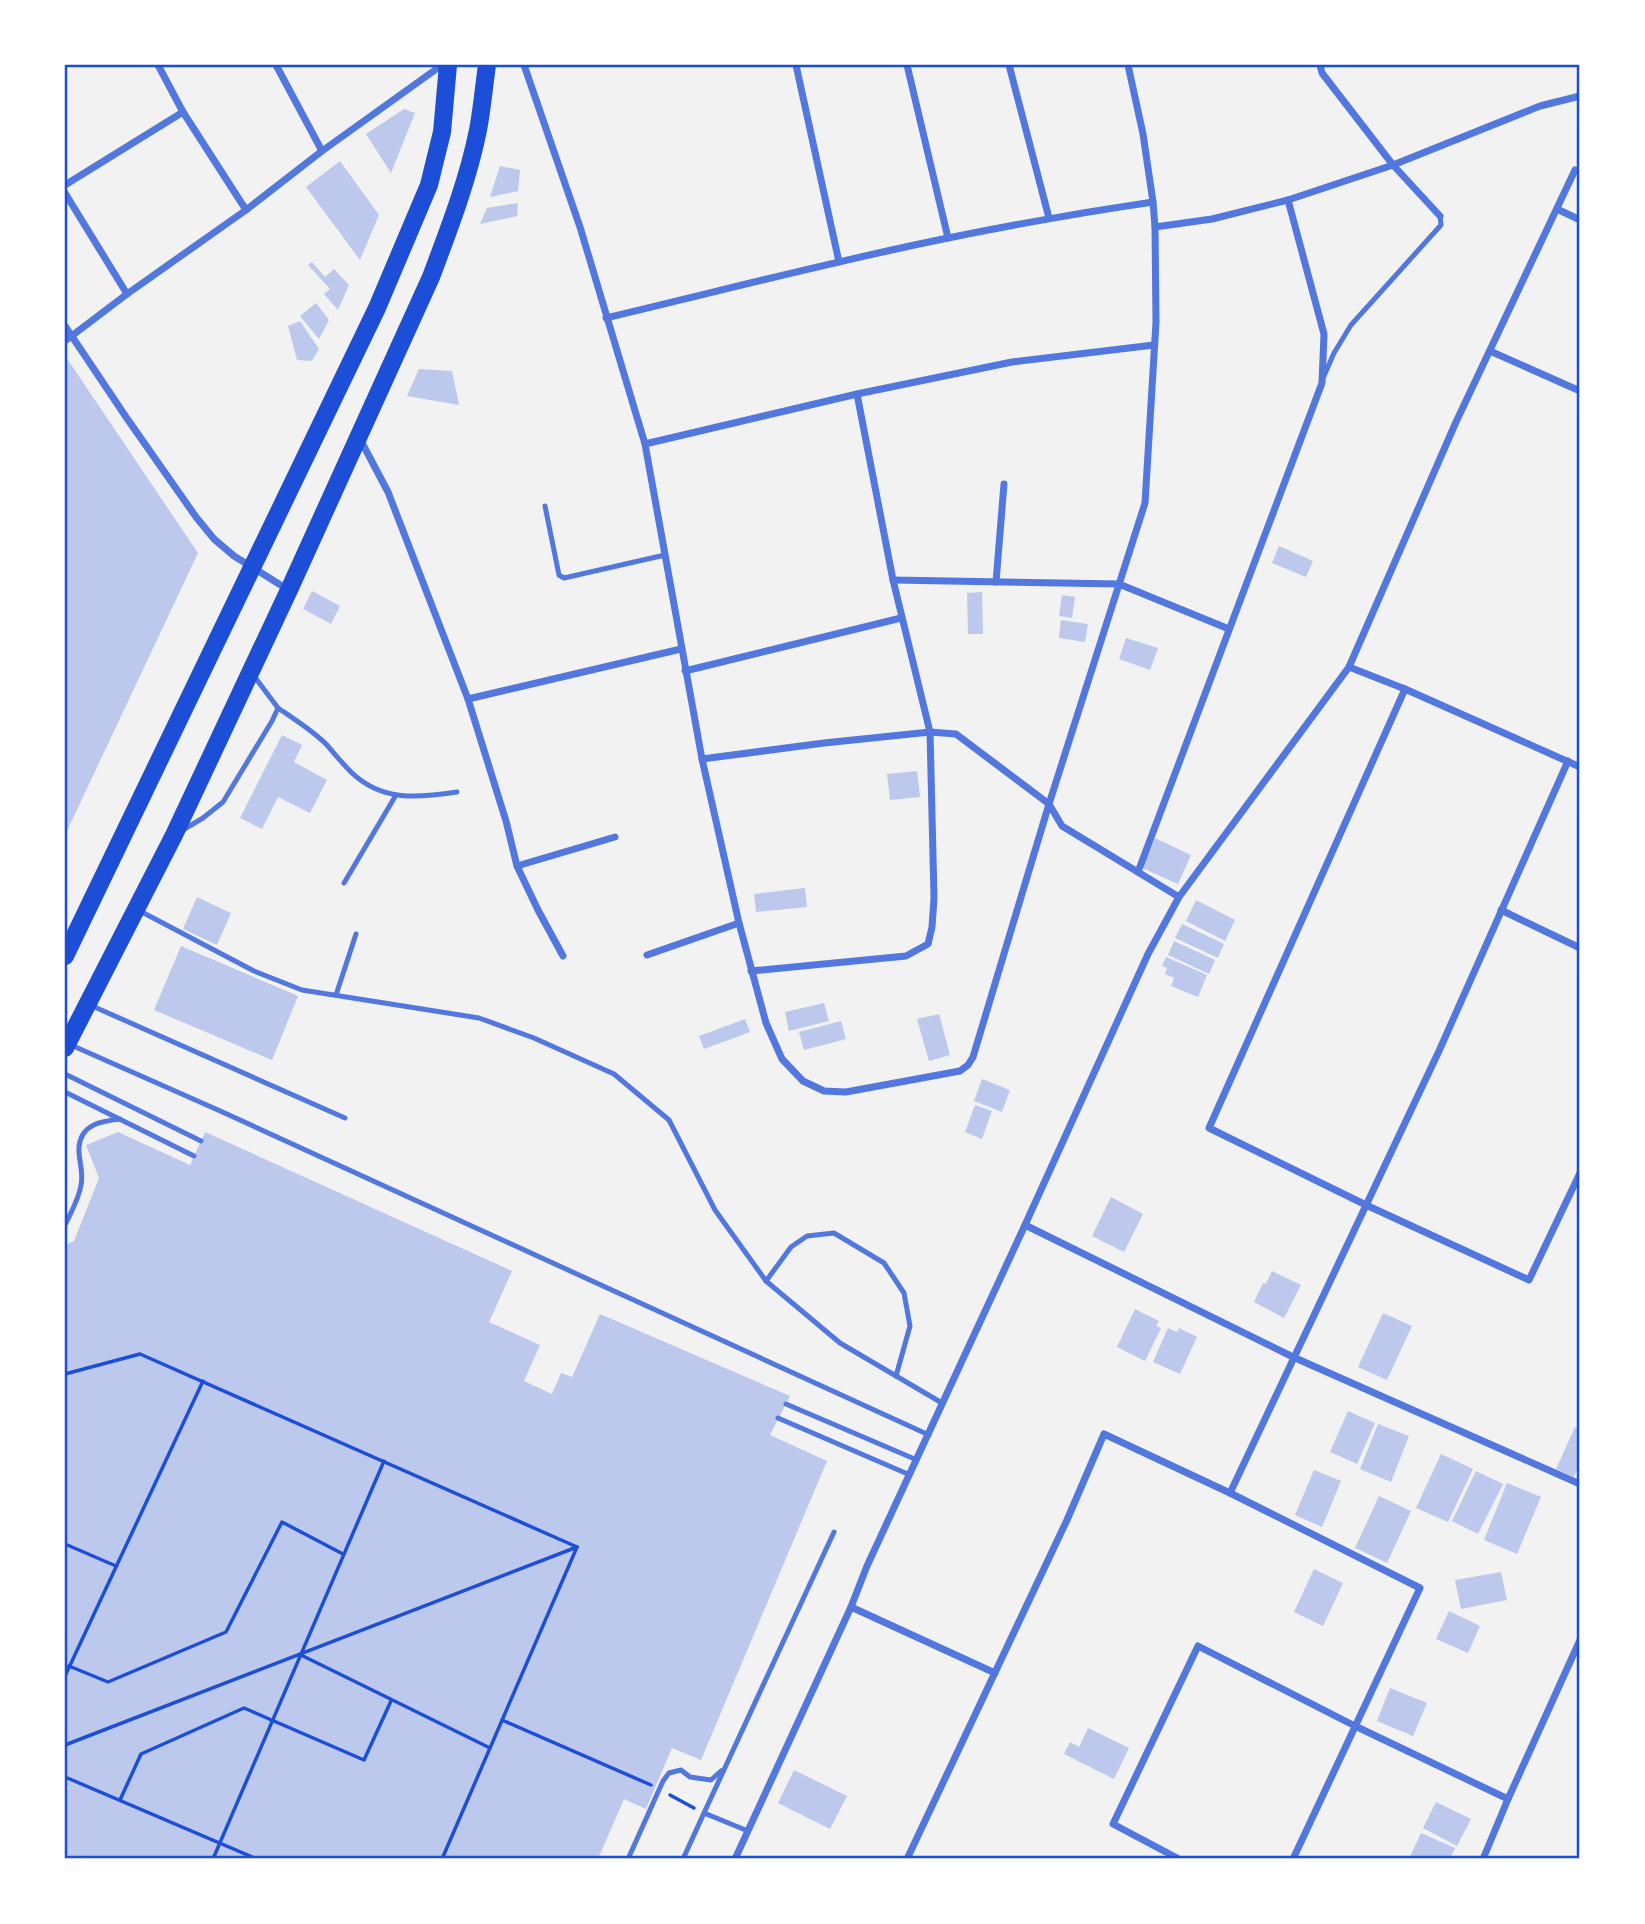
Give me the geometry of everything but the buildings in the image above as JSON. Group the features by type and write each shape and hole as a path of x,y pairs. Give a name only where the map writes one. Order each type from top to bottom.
{"main road":[{"path":"65,956 377,309 429,186 442,132 445,65"},
{"path":"66,1045 174,835 431,277 466,177 478,130 488,65"}],"street":[{"path":"158,65 183,112 246,210"},
{"path":"276,65 322,151"},
{"path":"68,339 246,210 322,151 445,65"},
{"path":"524,65 580,227 645,444 702,759 739,923 766,1023 782,1059 803,1081 824,1091 846,1092 960,1071 973,1057 1049,804 1145,503 1156,322 1155,227 1143,134 1128,65"},
{"path":"796,65 839,262"},
{"path":"907,65 948,238"},
{"path":"1009,65 1049,218"},
{"path":"1321,65 1322,73 1393,165 1440,216"},
{"path":"1155,227 1212,219 1288,200 1393,165 1540,106 1580,96"},
{"path":"65,185 183,112"},
{"path":"735,1859 1148,954 1179,897 1349,667 1456,422 1576,170"},
{"path":"65,193 127,294"},
{"path":"1138,872 1322,383 1324,334 1288,200"},
{"path":"606,318 948,238 1049,218 1153,202"},
{"path":"1557,209 1580,220"},
{"path":"65,326 68,339 214,539 234,556 289,590"},
{"path":"645,444 857,394 1012,362 1154,345"},
{"path":"1490,351 1580,391"},
{"path":"751,971 906,956 928,944 932,927 934,898 930,732 901,618 857,394"},
{"path":"358,435 388,492 468,699 506,821 517,866 562,956"},
{"path":"996,582 1004,484"},
{"path":"893,580 1119,584 1229,629"},
{"path":"685,671 901,618"},
{"path":"468,699 681,649"},
{"path":"1349,667 1580,767"},
{"path":"1405,689 1209,1128 1366,1205 1529,1280 1580,1172"},
{"path":"702,759 930,732 956,734 1049,804 1062,826 1179,897"},
{"path":"1230,1493 1439,1051 1568,761"},
{"path":"517,866 615,837"},
{"path":"1501,910 1580,948"},
{"path":"647,955 739,923"},
{"path":"1025,1225 1293,1357 1580,1484"},
{"path":"907,1859 1067,1520 1104,1434 1230,1493 1420,1588 1293,1859"},
{"path":"851,1607 995,1673"},
{"path":"1483,1859 1580,1640"},
{"path":"1179,1859 1112,1824 1198,1646 1355,1726 1508,1799"}],"lane":[{"path":"1322,383 1334,353 1350,325 1441,225 1440,216"},
{"path":"545,506 559,575 564,578 665,555"},
{"path":"250,671 278,708 324,742 353,774 382,792 423,797 457,792"},
{"path":"174,835 223,803 278,708"},
{"path":"344,883 396,795"},
{"path":"136,909 254,971 302,990 479,1018 534,1038 614,1074 669,1120 715,1210 766,1281 840,1343 942,1403"},
{"path":"336,995 356,934"},
{"path":"87,1004 345,1118"},
{"path":"66,1045 231,1116 929,1435"},
{"path":"65,1074 201,1140"},
{"path":"65,1092 194,1156"},
{"path":"65,1225 82,1184 79,1146 83,1136 88,1128 95,1124 120,1119"},
{"path":"766,1281 791,1247 807,1236 834,1233 884,1263 904,1293 909,1326 896,1376"},
{"path":"786,1404 917,1460"},
{"path":"778,1418 910,1475"},
{"path":"683,1859 834,1532"},
{"path":"628,1859 669,1773 681,1770 690,1777 711,1780 724,1769"},
{"path":"704,1813 748,1831"}],"path":[{"path":"65,1374 140,1354 577,1547"},
{"path":"65,1675 203,1381"},
{"path":"213,1859 384,1461"},
{"path":"69,1666 108,1682 226,1632 282,1522 344,1554"},
{"path":"65,1544 116,1566"},
{"path":"65,1745 577,1547"},
{"path":"442,1859 577,1547"},
{"path":"301,1655 490,1748"},
{"path":"120,1800 141,1754 244,1708 364,1760 391,1701"},
{"path":"502,1720 660,1789 704,1813"},
{"path":"65,1777 257,1859"}]}
